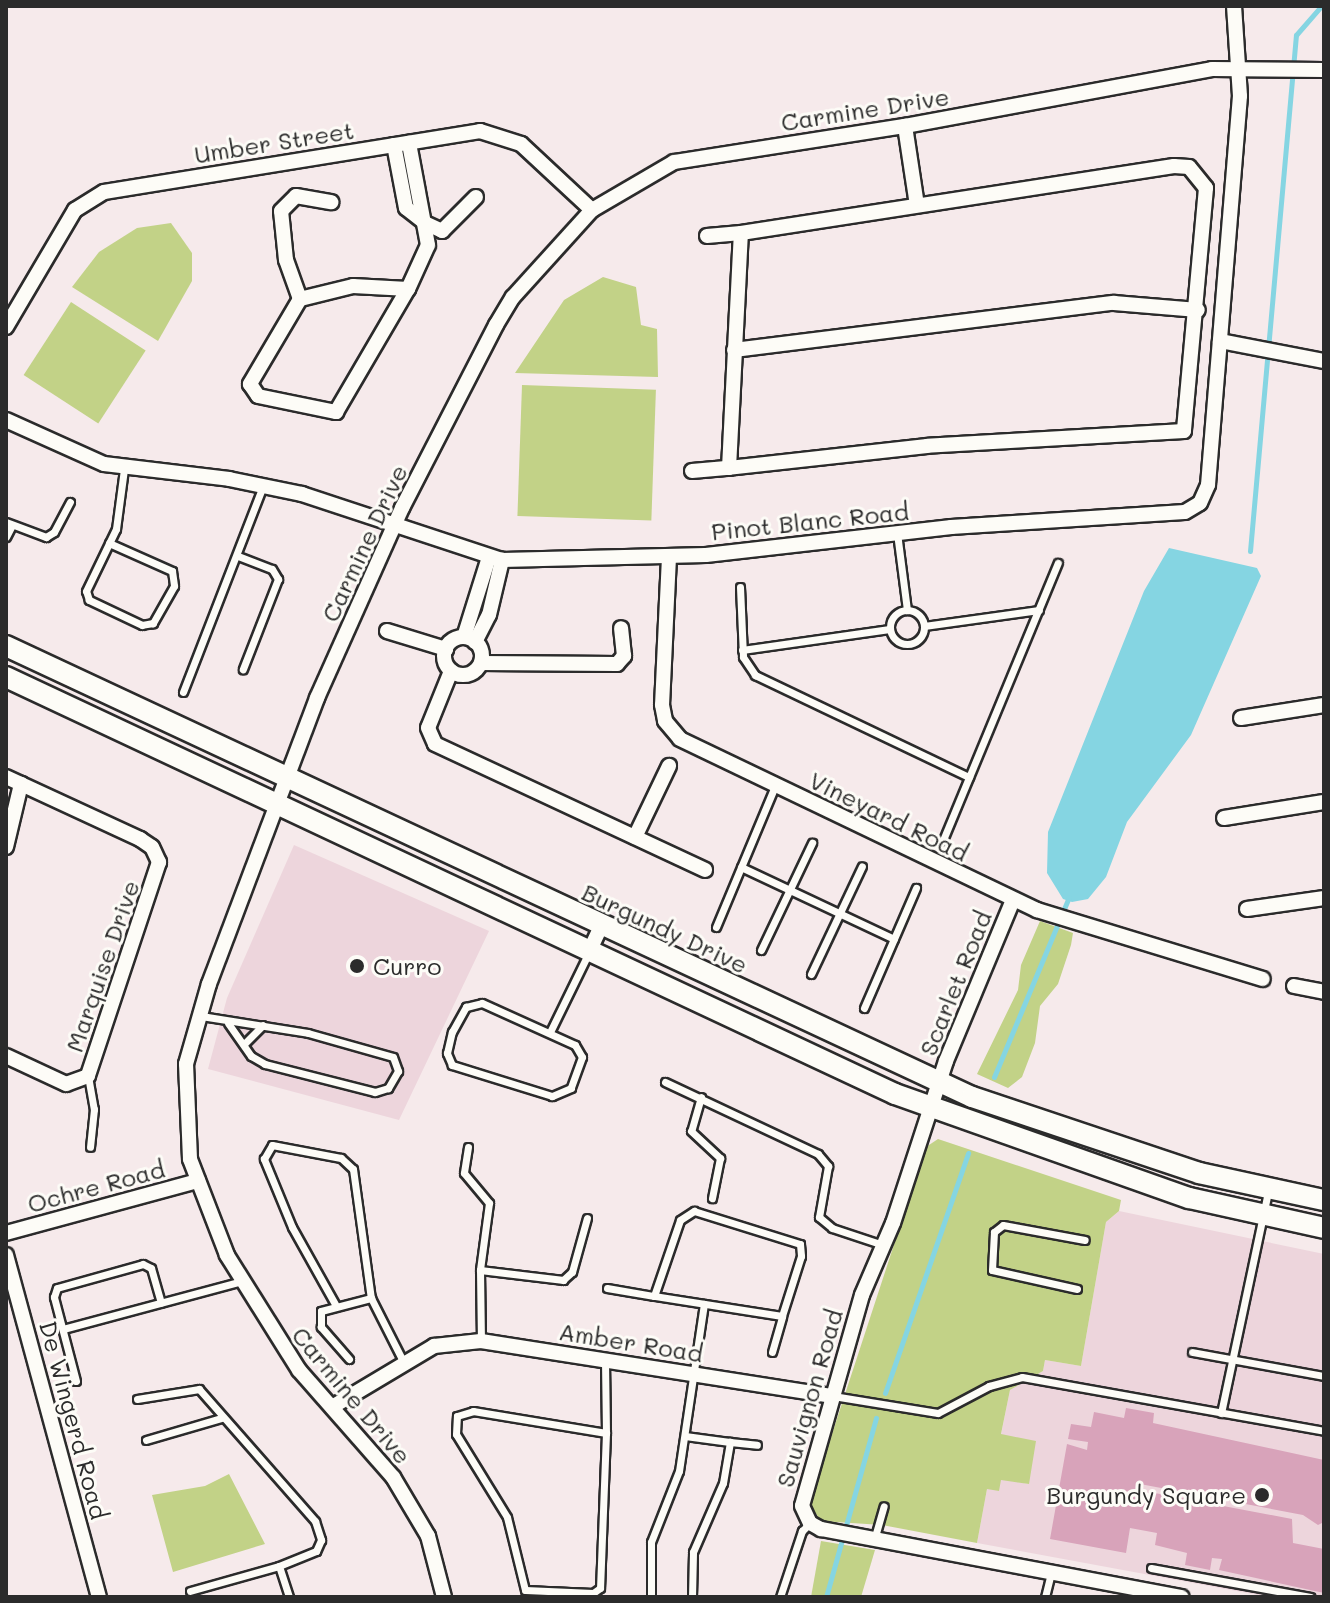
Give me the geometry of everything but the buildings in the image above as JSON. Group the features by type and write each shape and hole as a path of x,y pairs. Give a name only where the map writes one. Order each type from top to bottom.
{"main road":[{"name":"Burgundy Drive","path":"6,646 939,1083 1101,1143 1324,1200"},
{"path":"6,677 589,952 931,1108 1189,1198 1324,1228"}],"street":[{"name":"Pinot Blanc Road","path":"6,420 124,469 263,485 328,501 496,559 669,557 897,533 1177,514 1193,508 1208,485 1240,68 1234,6"},
{"name":"Carmine Drive","path":"444,1597 428,1536 412,1508 373,1452 284,1349 242,1281 190,1159 186,1064 198,1016 287,778 394,526 510,301 592,210 674,162 905,126 1212,69 1319,70"},
{"path":"905,126 917,205"},
{"name":"Umber Street","path":"6,327 75,210 95,195 480,131 511,137 592,210"},
{"path":"401,144 406,208 425,223 442,231 476,197"},
{"path":"692,471 957,444 1108,434 1176,435 1189,422 1206,188 1189,167 707,236"},
{"path":"300,299 286,260 281,211 296,196 331,202"},
{"path":"408,289 353,286 300,299 250,384 258,396 336,412 408,289 428,245 425,223"},
{"path":"729,468 741,233"},
{"path":"734,350 1114,303 1198,310"},
{"path":"1220,341 1324,361"},
{"path":"1298,356 1324,374"},
{"name":"Vineyard Road","path":"669,557 665,721 680,739 1040,912 1263,979"},
{"path":"481,663 470,640 496,559"},
{"path":"451,671 468,674 481,663 617,664 624,656 621,628"},
{"path":"387,631 446,649 470,640"},
{"path":"446,649 451,671 428,728 435,744 705,870"},
{"path":"1241,718 1324,705"},
{"path":"635,837 669,766"},
{"name":"Marquise Drive","path":"6,777 140,839 152,847 159,862 88,1076 66,1084 6,1056"},
{"path":"6,847 21,784"},
{"path":"1224,818 1324,802"},
{"path":"1247,909 1324,898"},
{"name":"Scarlet Road","path":"931,1108 1013,900"},
{"path":"589,952 601,926"},
{"path":"1294,986 1324,992"},
{"name":"Sauvignon Road","path":"816,1526 802,1499 862,1295 931,1108"},
{"name":"Ochre Road","path":"6,1233 198,1181"},
{"name":"De Wingerd Road","path":"6,1255 99,1597"},
{"name":"Amber Road","path":"332,1407 434,1346 481,1341 833,1396"},
{"path":"816,1526 1182,1597"}],"lane":[{"path":"109,543 172,571 174,586 153,623 142,625 87,596 86,586 119,518 124,469"},
{"path":"183,692 263,485"},
{"path":"6,537 9,524 46,537 70,502"},
{"path":"897,533 907,610"},
{"path":"238,556 272,569 278,579 243,669"},
{"path":"943,840 1058,563"},
{"path":"740,587 742,650 755,675 969,777"},
{"path":"907,610 920,616 924,626 919,639 906,644 890,629 894,616 907,610"},
{"path":"924,626 1039,610"},
{"path":"742,650 890,629"},
{"path":"716,927 775,786"},
{"path":"761,950 812,843"},
{"path":"811,974 862,866"},
{"path":"741,867 894,939"},
{"path":"864,1008 916,888"},
{"path":"551,1030 589,952"},
{"path":"473,1004 496,1006 551,1030 575,1045 582,1057 571,1088 559,1096 459,1070 447,1053 452,1032 473,1004"},
{"path":"198,1016 228,1023 263,1025 393,1057 399,1063 396,1079 375,1092 265,1064 251,1056 245,1043 228,1023"},
{"path":"245,1043 263,1025"},
{"path":"88,1076 94,1109 90,1147"},
{"path":"665,1082 818,1154 828,1166 819,1217 832,1228 883,1245"},
{"path":"701,1097 691,1131 720,1158 712,1198"},
{"path":"335,1304 292,1227 264,1159 272,1145 341,1158 353,1169 371,1298 404,1363"},
{"path":"468,1147 464,1173 489,1203 480,1270 481,1341"},
{"path":"1269,1188 1221,1413 1324,1431"},
{"path":"654,1296 680,1220 694,1211 800,1244 801,1256 772,1352"},
{"path":"480,1270 556,1280 569,1277 587,1218"},
{"path":"1077,1289 992,1270 994,1232 1003,1225 1085,1240"},
{"path":"76,1381 54,1297 57,1288 136,1265 151,1268 161,1303"},
{"path":"63,1329 242,1281"},
{"path":"607,1288 782,1316"},
{"path":"349,1359 320,1322 321,1311 335,1304 371,1298"},
{"path":"651,1597 651,1542 679,1471 704,1304"},
{"path":"1192,1352 1324,1376"},
{"path":"605,1361 606,1433 600,1588 593,1593 525,1590 507,1517 456,1434 457,1416 473,1411 606,1433"},
{"name":"Amber Road","path":"833,1396 938,1413 989,1386 1022,1377 1221,1413"},
{"path":"137,1399 193,1387 320,1530 316,1551 279,1566 190,1591"},
{"path":"146,1440 221,1418"},
{"path":"685,1436 757,1445"},
{"path":"692,1597 693,1552 723,1483 730,1442"},
{"path":"872,1539 884,1506"},
{"path":"780,1597 802,1531 816,1526"},
{"path":"279,1566 289,1597"},
{"path":"1151,1568 1310,1597"},
{"path":"1045,1597 1051,1573"}],"shaded area":[{"name":"Curro","path":"294,845 489,931 399,1120 208,1069 227,998"},
{"path":"1119,1211 1324,1254 1324,1597 1269,1597 977,1543 987,1489 1001,1479 1029,1484 1001,1435 1010,1390 1043,1371 1045,1360 1081,1366 1106,1222"}],"green space":[{"path":"171,223 192,253 192,281 158,341 72,287 99,252 137,228"},
{"path":"603,277 636,287 641,325 657,329 658,377 515,373 564,300"},
{"path":"71,302 146,350 98,423 24,375"},
{"path":"522,385 656,390 651,521 517,516"},
{"path":"1040,921 1073,933 1071,945 1058,984 1040,1006 1035,1043 1022,1077 1008,1088 977,1074 1018,990 1021,965"},
{"path":"938,1139 1121,1200 1119,1211 1106,1222 1081,1366 1045,1360 1043,1371 1010,1390 1001,1434 1036,1441 1029,1484 1001,1480 999,1491 987,1489 977,1543 882,1525 821,1521 809,1504 926,1147"},
{"path":"229,1474 265,1544 173,1572 152,1495 205,1486"},
{"path":"821,1541 875,1550 861,1597 811,1597"}],"water":[{"path":"1169,548 1257,568 1261,576 1191,735 1127,822 1106,877 1088,899 1072,902 1063,899 1047,873 1048,832 1144,591"}],"waterway":[{"path":"1250,551 1296,35 1321,6"},
{"path":"994,1077 1069,897"},
{"path":"885,1393 968,1153"},
{"path":"826,1597 876,1418"}],"place":[{"name":"Curro","path":"357,966"},
{"name":"Burgundy Square","path":"1262,1495"}]}
